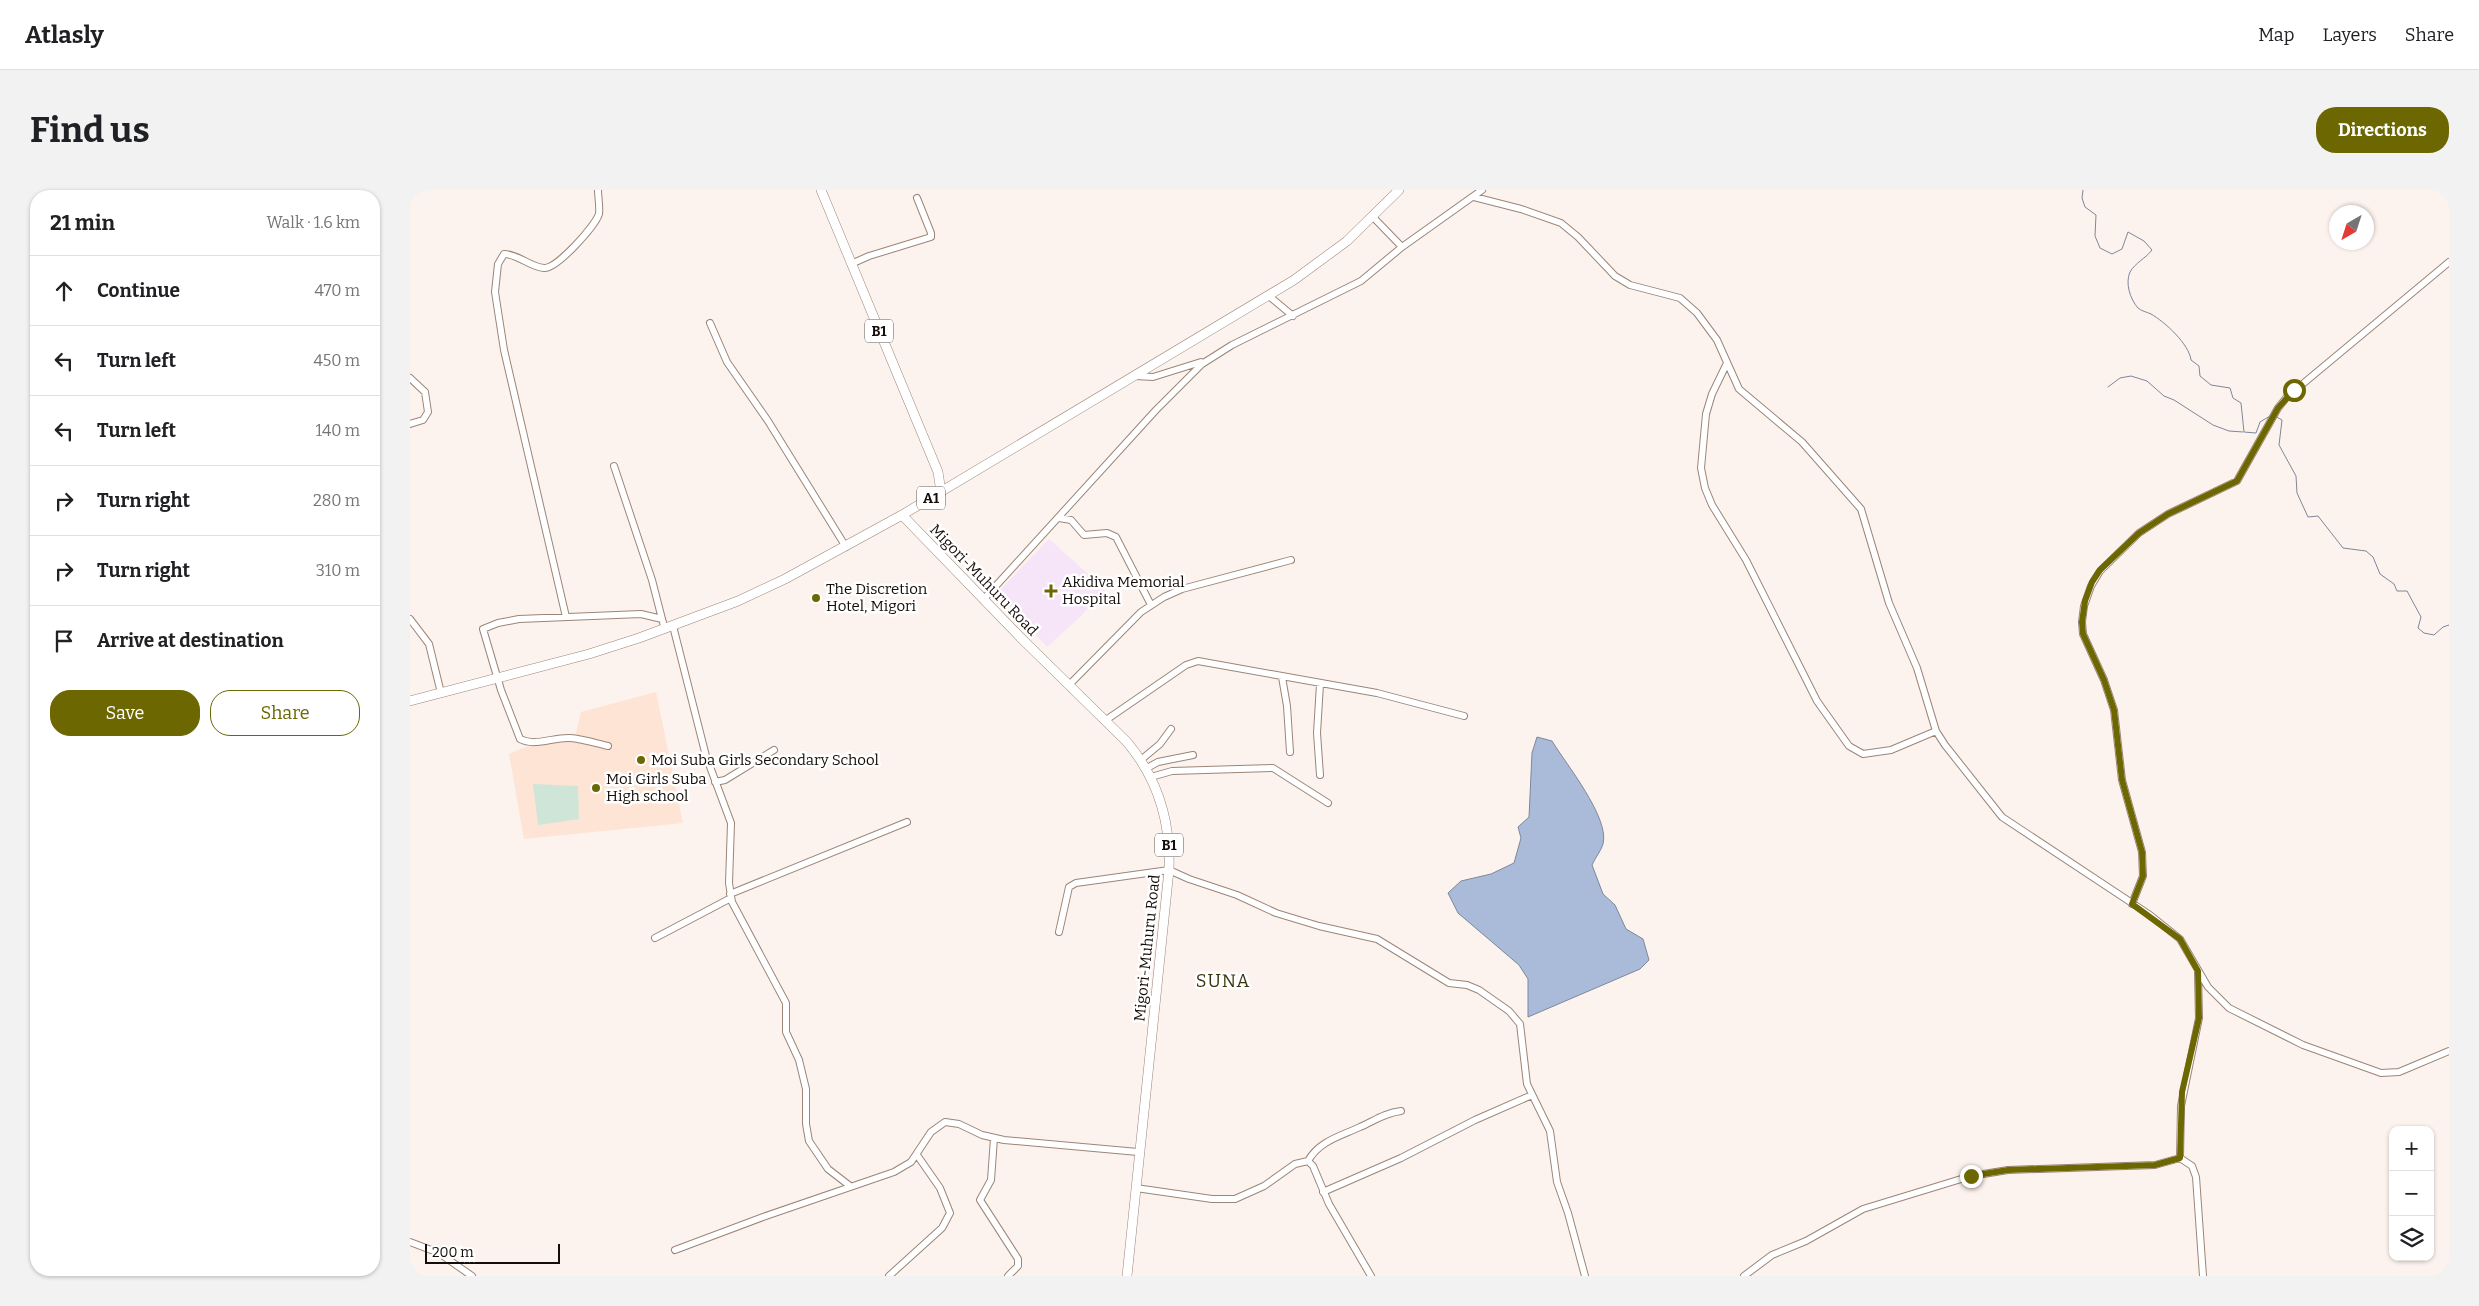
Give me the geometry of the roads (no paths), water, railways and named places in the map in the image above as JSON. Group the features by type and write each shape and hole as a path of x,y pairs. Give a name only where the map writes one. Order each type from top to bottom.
{"highway":[{"name":"B1","path":"821,190 938,472 941,492"},
{"name":"A1","path":"410,701 589,654 669,628 738,601 846,547 1136,376 1321,262 1399,190"},
{"name":"B1","path":"938,472 950,487"},
{"name":"Migori-Muhuru Road","path":"902,515 984,600 1106,720 1142,759 1149,772 1165,816 1169,870 1126,1276"}],"street":[{"path":"566,617 504,350 495,292 496,276 500,258 504,254 543,268 552,266 562,258 598,215 598,190"},
{"path":"984,600 1156,410 1187,377 1207,360 1232,345 1361,281 1402,247 1474,198 1482,190"},
{"path":"851,264 869,256 930,237 931,233 917,198"},
{"path":"1474,198 1554,220 1568,228 1608,271 1622,281 1680,298 1697,313 1715,335 1736,385 1745,396 1802,442 1861,508 1889,603 1916,668 1936,731 2002,817 2132,904 2180,939 2214,996 2229,1008 2293,1041 2381,1072 2395,1073 2449,1051"},
{"path":"1373,216 1402,247"},
{"path":"2132,904 2143,876 2144,860 2122,780 2114,710 2082,627 2082,610 2092,582 2114,555 2151,524 2237,481 2278,408 2287,397 2449,262"},
{"path":"1268,296 1293,316"},
{"path":"710,323 727,362 768,421 846,547"},
{"path":"1136,376 1164,374 1207,360"},
{"path":"1727,363 1709,402 1706,414 1702,468 1705,488 1712,505 1746,560 1817,701 1849,746 1863,754 1891,750 1936,731"},
{"path":"410,378 425,392 428,412 423,420 410,424"},
{"path":"614,466 652,580 662,619 669,628 715,782 732,823 730,896 737,915 786,1003 786,1032 798,1060 806,1089 806,1124 810,1141 828,1169 850,1186"},
{"path":"1067,509 1071,520 1084,535 1107,533 1116,537 1151,605"},
{"path":"1059,518 1071,520"},
{"path":"1069,685 1109,643 1151,605 1182,590 1291,560"},
{"path":"608,746 568,738 539,742 526,742 520,739 482,631 484,628 513,619 641,614 662,619"},
{"path":"410,619 429,644 441,693"},
{"path":"1106,720 1186,665 1198,661 1282,678 1377,693 1464,716"},
{"path":"1282,678 1287,706 1290,752"},
{"path":"1320,684 1317,733 1320,774"},
{"path":"1142,759 1160,744 1171,729"},
{"path":"715,782 725,780 774,750"},
{"path":"1149,772 1158,762 1192,755"},
{"path":"1149,772 1273,768 1328,803"},
{"path":"656,938 730,896 907,822"},
{"path":"1059,932 1069,887 1076,883 1169,870 1282,915 1319,926 1377,939 1449,983 1472,986 1479,990 1509,1012 1520,1024 1524,1042 1524,1072 1532,1095 1550,1131 1557,1182 1568,1212 1585,1276"},
{"path":"2180,1158 2182,1092 2199,1018 2198,971"},
{"path":"1323,1192 1401,1158 1474,1120 1532,1095"},
{"path":"1136,1188 1212,1199 1235,1199 1264,1186 1295,1164 1308,1161 1316,1149 1343,1133 1385,1114 1400,1111"},
{"path":"675,1250 850,1186 894,1172 911,1162 931,1132 945,1122 959,1124 994,1138 1138,1152"},
{"path":"994,1138 991,1180 980,1200 1018,1259 1018,1266 1008,1276"},
{"path":"889,1276 942,1228 950,1213 940,1188 917,1155"},
{"path":"1744,1276 1772,1255 1806,1241 1862,1210 1971,1176 2008,1170 2155,1165 2180,1158 2192,1166 2196,1177 2203,1276"},
{"path":"1308,1161 1313,1166 1323,1192 1371,1276"},
{"path":"410,1242 439,1253 472,1276"}],"water":[{"path":"1537,737 1552,741 1594,806 1600,820 1603,844 1592,865 1603,894 1615,905 1626,929 1643,939 1649,960 1640,969 1528,1017 1528,979 1519,965 1458,913 1448,893 1461,881 1491,874 1514,863 1521,838 1518,827 1529,817 1532,753"}],"waterway":[{"path":"2083,190 2082,198 2085,207 2096,215 2095,236 2100,248 2112,254 2122,249 2128,232 2144,241 2152,250 2135,266 2129,276 2129,291 2138,308 2157,318 2176,334 2186,347 2191,360 2199,366 2200,376 2211,385 2230,388 2233,398 2241,403 2244,432 2256,433 2260,422 2270,416"},
{"path":"2108,387 2120,378 2131,376 2147,381 2164,396 2174,400 2213,425 2229,431 2243,432"},
{"path":"2275,416 2282,420 2279,445 2296,476 2297,493 2308,517 2318,516 2343,548 2366,551 2373,557 2380,574 2394,584 2397,591 2407,591 2421,617 2418,628 2424,633 2434,635 2443,627 2449,625"}],"place":[{"name":"Akidiva Memorial Hospital","path":"1051,591"},
{"name":"The Discretion Hotel, Migori","path":"816,598"},
{"name":"Moi Suba Girls Secondary School","path":"641,760"},
{"name":"Moi Girls Suba High school","path":"596,788"}],"district":[{"name":"SUNA","path":"1223,981"}]}
